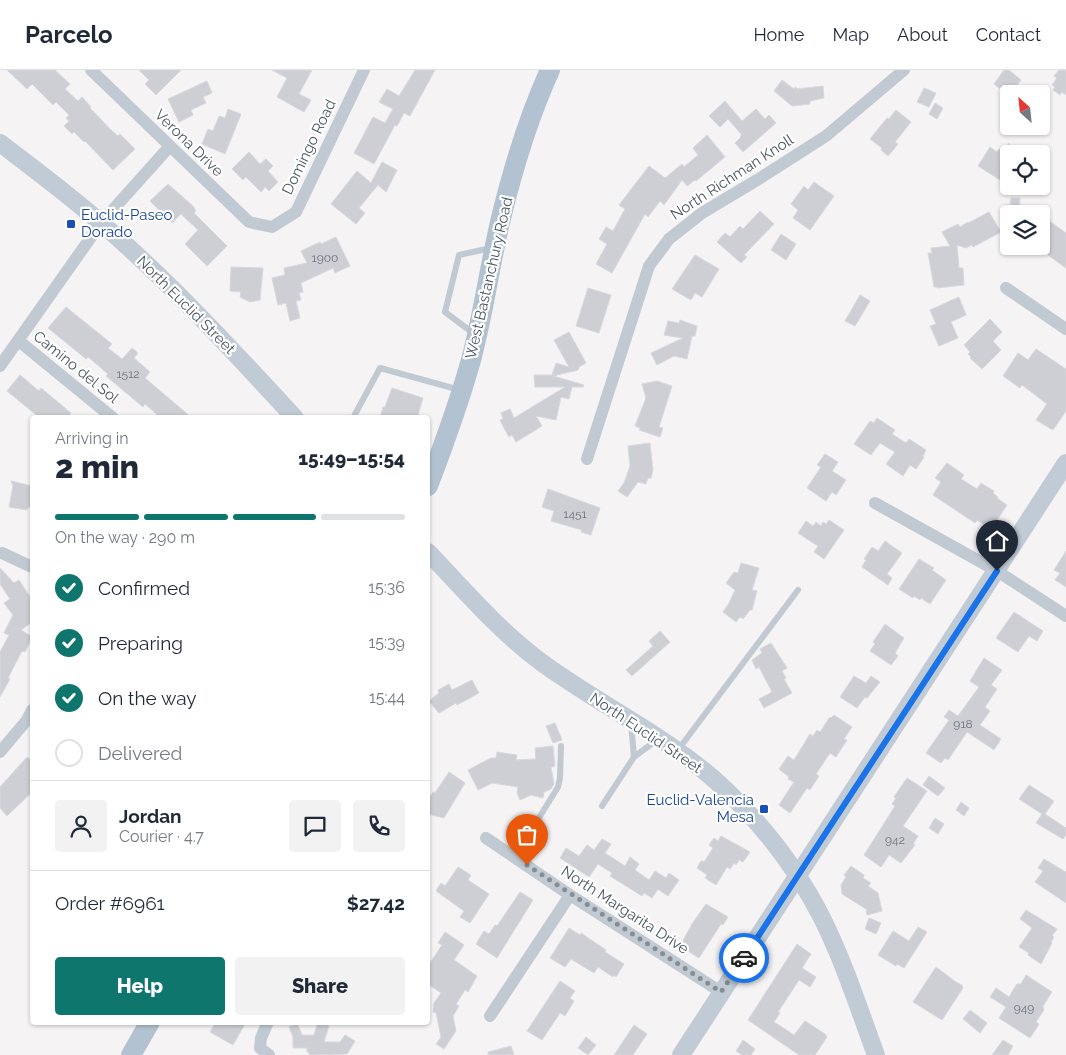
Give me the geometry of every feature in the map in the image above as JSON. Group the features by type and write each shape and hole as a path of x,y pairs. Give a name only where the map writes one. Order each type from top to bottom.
{"main road":[{"name":"West Bastanchury Road","path":"430,481 446,440 461,391 518,157 536,103 550,70"},
{"name":"North Euclid Street","path":"0,143 101,223 190,306 292,415"},
{"path":"680,1055 798,877 809,857 1066,463"},
{"name":"North Euclid Street","path":"430,554 493,622 540,661 574,685 659,738 716,782 736,801 798,877 821,916 840,957 876,1055"},
{"path":"131,1055 148,1025"}],"street":[{"name":"Verona Drive","path":"91,70 249,222 272,227"},
{"name":"Domingo Road","path":"272,227 296,212 364,70"},
{"name":"North Richman Knoll","path":"587,459 649,266 669,239 702,213 826,136 904,70"},
{"path":"0,366 101,223 170,146"},
{"path":"1006,288 1066,329"},
{"name":"Camino del Sol","path":"19,341 109,415"},
{"path":"875,503 997,571 1066,616"},
{"path":"2,553 30,566"},
{"path":"0,752 28,720 30,715"},
{"name":"North Margarita Drive","path":"486,838 570,895 721,992"},
{"path":"490,1016 570,895"},
{"path":"267,1025 260,1048 269,1055"}],"lane":[{"path":"476,335 445,312 459,255 495,247"},
{"path":"355,415 380,368 461,391"},
{"path":"677,751 798,590"},
{"path":"630,720 634,757"},
{"path":"602,806 634,757 659,738"},
{"path":"512,856 558,787 561,746"}],"building":[{"path":"7,70 55,70 70,84 65,89 78,101 82,97 111,130 118,136 120,134 135,149 113,170 85,141 74,132 72,134 64,126 69,121 66,118 69,115 56,102 53,105 32,84 27,89"},
{"path":"139,70 181,70 156,95 145,84 149,80"},
{"path":"272,70 312,70 299,94 311,100 304,112 277,97 287,78"},
{"path":"415,70 435,70 410,116 404,113 397,126 395,125 374,164 354,153 373,117 385,123 393,109 379,102 387,89 399,96"},
{"path":"1004,70 1009,70 1021,80 1017,85 1000,85 1000,89 994,84"},
{"path":"1059,70 1066,70 1066,95 1062,92 1060,95 1053,90 1055,87 1052,85 1057,78 1054,76"},
{"path":"782,80 794,89 795,87 798,89 823,86 824,98 810,101 810,104 792,106 774,91"},
{"path":"207,81 212,93 203,97 206,103 191,110 193,115 179,122 168,99"},
{"path":"924,88 936,93 929,107 917,102"},
{"path":"725,101 742,121 756,109 765,119 769,115 776,123 743,152 735,143 742,135 728,119 720,127 709,116"},
{"path":"935,103 943,108 937,119 929,114"},
{"path":"228,109 241,114 225,154 202,144 208,129 213,131 219,116 225,118"},
{"path":"896,110 911,122 895,142 898,144 888,156 881,150 882,148 870,139"},
{"path":"707,135 725,157 687,186 682,180 664,205 660,201 648,217 645,214 612,273 596,264 607,244 599,239 606,227 613,231 625,209 619,205 649,166 665,178 682,164 684,167 698,155 693,148"},
{"path":"990,147 997,152 999,149 1000,180 978,166"},
{"path":"249,152 260,164 266,159 273,166 268,171 278,182 269,191 265,187 261,192 246,177 243,180 232,169"},
{"path":"382,162 397,170 386,192 378,185 359,208 365,213 356,224 331,204 357,171 371,183"},
{"path":"814,182 834,196 810,230 793,218 798,210 791,204 804,186 808,190"},
{"path":"168,184 193,206 196,211 194,213 227,246 207,266 185,244 198,230 181,214 172,223 150,201"},
{"path":"1011,198 1020,198 1020,205 1010,205"},
{"path":"760,211 774,224 744,255 747,257 741,263 717,242 725,233 730,237 740,226 743,229"},
{"path":"989,212 1000,233 973,247 972,245 966,248 957,245 959,268 963,268 964,285 934,287 928,253 932,253 931,248 950,246 942,232 958,224 960,227"},
{"path":"1050,221 1066,233 1066,268 1048,255 1050,255"},
{"path":"781,234 796,244 786,260 771,250"},
{"path":"336,237 350,266 335,273 333,268 301,283 303,292 299,293 301,300 296,301 300,318 290,321 286,303 278,305 272,278 285,275 284,268 307,263 301,251"},
{"path":"695,255 719,269 702,297 695,293 691,300 672,289"},
{"path":"231,267 263,268 260,300 250,302 240,297 241,292 230,291"},
{"path":"588,288 611,295 599,333 576,326"},
{"path":"860,295 870,301 855,326 845,321"},
{"path":"959,297 966,315 951,322 958,338 939,346 930,326 936,324 930,310"},
{"path":"66,307 112,344 108,348 122,359 132,348 138,353 134,358 150,372 145,378 188,415 158,415 145,404 143,407 106,376 108,374 88,357 86,359 48,328"},
{"path":"990,319 1002,332 993,341 1001,350 982,369 970,358 968,354 970,352 964,345"},
{"path":"680,320 697,326 695,336 692,336 687,359 674,356 657,365 651,353 683,338 664,335 668,321 679,323"},
{"path":"569,332 586,363 579,367 578,370 553,376 584,385 583,387 572,387 569,399 561,397 556,420 536,416 542,426 516,442 512,435 509,437 504,428 500,420 503,419 501,413 510,409 514,418 565,387 535,387 534,375 552,375 556,363 569,367 554,340"},
{"path":"1036,349 1066,369 1066,411 1053,430 1036,420 1047,404 1022,385 1020,388 1003,376 1018,353 1028,360"},
{"path":"20,375 39,391 41,388 71,413 69,415 36,415 7,391"},
{"path":"657,381 672,386 659,427 663,428 660,437 639,430 640,428 635,426 646,398 642,384"},
{"path":"392,388 423,398 418,415 381,415 383,407 385,407"},
{"path":"877,418 895,430 892,434 906,443 909,439 926,450 916,469 910,465 903,476 886,464 895,452 880,443 871,455 854,444 870,421 874,423"},
{"path":"650,443 653,470 651,478 648,478 646,484 638,482 627,497 618,491 624,483 630,466 628,446"},
{"path":"825,454 838,462 832,471 846,480 836,495 832,492 826,501 807,488 821,467 817,465"},
{"path":"947,463 964,475 961,479 977,489 981,483 994,491 993,493 997,498 1007,505 991,529 977,520 975,523 933,495 941,482 935,478"},
{"path":"11,481 30,486 30,508 28,507 27,510 9,507 13,486"},
{"path":"548,489 600,508 591,535 581,532 582,530 551,521 554,511 542,507"},
{"path":"829,520 844,530 824,559 814,552 818,546 798,533 806,521 813,526 816,522 821,526 823,522 826,524"},
{"path":"885,541 902,553 887,574 892,578 888,585 862,567 866,560 864,559 872,547 878,551"},
{"path":"1066,551 1066,587 1055,580 1060,573 1054,570"},
{"path":"919,559 934,568 932,570 946,580 930,604 921,598 920,600 914,596 913,598 899,589"},
{"path":"741,563 759,568 752,590 757,591 752,610 743,619 740,617 736,622 723,612 735,590 726,583 734,572 738,573"},
{"path":"0,568 14,583 19,580 30,597 30,623 21,630 30,636 30,641 25,652 22,651 0,697 0,652 9,635 4,633 13,615 4,603 10,599 0,584"},
{"path":"1014,612 1043,631 1037,641 1029,636 1018,652 996,638"},
{"path":"885,624 904,638 895,653 898,656 891,665 870,651 875,644 873,642"},
{"path":"660,631 670,642 632,676 626,670 653,646 649,641"},
{"path":"771,643 787,668 782,671 792,693 764,708 759,699 772,692 759,667 756,669 752,660 762,653 760,649"},
{"path":"984,658 1002,670 991,685 997,689 985,707 990,711 980,725 1001,739 994,750 967,732 948,760 945,758 941,763 926,753 949,720 944,717 949,710 958,716 979,687 970,681"},
{"path":"854,676 866,683 871,676 880,682 857,708 840,697"},
{"path":"472,680 479,693 439,713 430,700 439,693 438,690 449,684 452,690"},
{"path":"834,715 852,727 844,739 847,740 836,757 830,753 816,774 819,776 810,790 807,788 790,813 779,805 794,782 788,779 789,777 779,769 788,756 794,760 810,734 813,736 817,730 820,732 830,717"},
{"path":"555,723 562,740 553,743 546,726"},
{"path":"553,746 555,766 551,767 554,784 551,789 544,792 543,798 531,795 520,800 517,793 518,787 492,783 478,790 468,770 491,758 496,758 497,752 517,755 516,760 536,759 535,748"},
{"path":"27,757 30,759 30,794 7,816 0,808 0,787"},
{"path":"449,772 465,783 444,818 430,814 430,797 433,792 435,793"},
{"path":"929,776 945,788 938,796 923,785"},
{"path":"907,778 927,791 903,826 918,836 913,844 915,845 901,863 889,855 881,867 864,855 895,806 892,804 896,798 894,797"},
{"path":"1029,785 1054,801 1045,814 1066,828 1066,835 1063,839 1036,823 1042,814 1019,799"},
{"path":"961,802 969,808 964,816 956,810"},
{"path":"935,818 944,824 938,834 929,828"},
{"path":"721,836 750,852 743,862 739,860 730,869 727,867 716,885 705,878 707,875 697,868 701,861 704,862 713,848 709,845 714,838 718,841"},
{"path":"602,839 611,844 605,853 625,866 630,857 639,864 635,870 649,880 655,871 666,878 669,873 679,880 668,896 658,889 652,898 644,893 642,896 610,876 612,873 598,864 589,877 560,858 566,848 579,856 587,845 594,850"},
{"path":"1044,859 1066,872 1066,903 1035,882 1043,871 1038,868"},
{"path":"851,866 864,875 863,878 871,883 868,886 878,893 882,911 867,915 866,909 842,894 841,885 846,877 844,875"},
{"path":"458,867 471,875 468,880 489,894 470,923 460,917 464,911 436,891 441,883 445,886"},
{"path":"520,892 533,900 497,958 476,944 484,931 489,934 495,925 497,926"},
{"path":"706,904 728,917 723,925 721,924 699,958 680,946"},
{"path":"1026,910 1057,929 1052,936 1054,937 1052,943 1041,964 1019,947 1032,928 1020,919"},
{"path":"869,918 881,923 876,934 865,929"},
{"path":"918,927 927,932 904,968 897,964 896,966 878,955 893,931 909,941"},
{"path":"569,928 580,935 581,933 624,964 616,977 598,967 594,973 571,959 565,967 550,958"},
{"path":"445,932 464,945 454,960 477,976 468,992 465,990 456,1004 459,1006 453,1016 456,1031 444,1049 436,1044 441,1037 436,1013 433,1012 434,1003 441,993 430,985 430,963 442,945 438,943"},
{"path":"797,944 811,954 802,968 816,977 810,987 799,980 778,1012 780,1013 774,1022 794,1035 805,1021 825,1034 827,1037 815,1055 799,1055 748,1020"},
{"path":"936,967 962,985 963,988 942,1020 913,1002"},
{"path":"1026,975 1052,992 1036,1022 1039,1024 1030,1038 999,1018 1006,1007 990,997 996,988 1009,997 1017,984 1021,984"},
{"path":"560,981 575,991 570,998 574,1001 565,1016 560,1013 542,1040 527,1031"},
{"path":"970,1010 987,1023 980,1033 963,1019"},
{"path":"214,1025 244,1025 233,1045 210,1032"},
{"path":"298,1025 302,1035 314,1035 317,1025 326,1025 329,1026 324,1042 340,1042 345,1035 355,1041 347,1054 309,1055 307,1048 293,1048 293,1037 289,1027"},
{"path":"634,1025 647,1034 633,1055 614,1055"},
{"path":"586,1037 596,1045 588,1055 578,1048"},
{"path":"743,1040 755,1049 751,1055 742,1055 736,1051"},
{"path":"1003,1040 1013,1046 1008,1055 992,1055"},
{"path":"511,1046 514,1055 488,1055 488,1052"}],"way so far":[{"path":"527,865 570,895 721,992 744,958"}],"place":[{"name":"Euclid-Paseo Dorado","path":"71,224"},
{"name":"Euclid-Valencia Mesa","path":"764,809"}],"route":[{"path":"744,958 997,571"}]}
